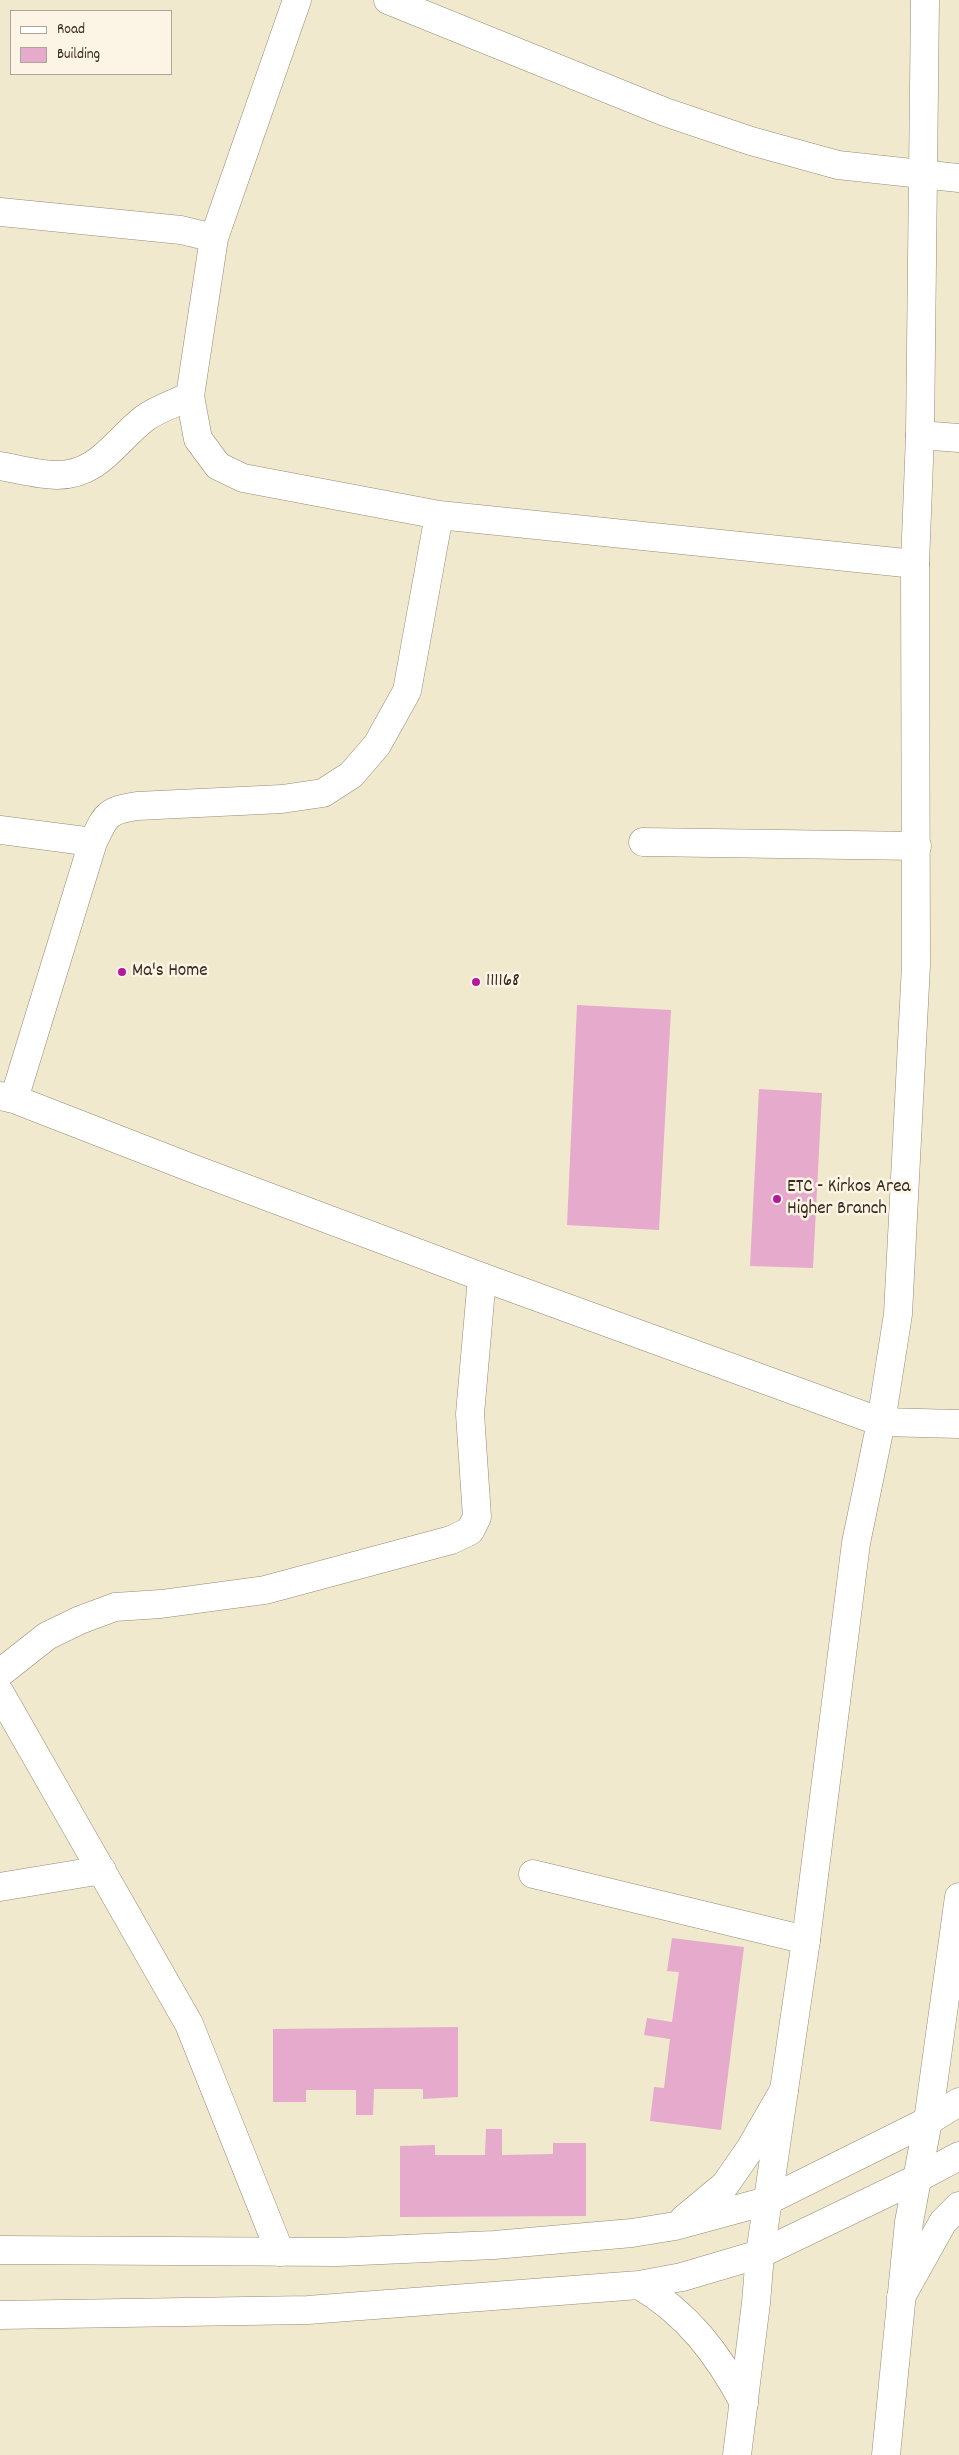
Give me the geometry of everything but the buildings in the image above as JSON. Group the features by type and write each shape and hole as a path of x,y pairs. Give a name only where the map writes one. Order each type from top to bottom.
{"street":[{"path":"297,0 214,238 190,396 198,439 218,466 243,478 439,515 915,564"},
{"path":"388,0 666,112 751,141 838,165 959,178"},
{"path":"737,2455 760,2254 806,1940 856,1543 881,1422 898,1314 916,965 915,564 920,435 924,0"},
{"path":"0,212 180,230 214,238"},
{"path":"0,466 57,475 78,472 100,462 120,440 146,417 190,396"},
{"path":"920,435 959,438"},
{"path":"439,515 407,691 377,745 352,775 323,793 282,799 137,806 116,810 104,819 93,842 7,1098 482,1277 881,1422 959,1424"},
{"path":"0,830 93,842"},
{"path":"643,842 916,846"},
{"path":"0,1673 48,1636 80,1620 115,1607 161,1604 265,1590 451,1540 470,1531 477,1517 470,1414 482,1277"},
{"path":"0,1693 189,2024 280,2252"},
{"path":"0,1887 102,1870"},
{"path":"533,1874 806,1940"},
{"path":"886,2455 909,2222 954,1974 959,1897"},
{"path":"675,2226 725,2185 784,2090"},
{"path":"0,2250 338,2252 494,2245 632,2234 675,2226 767,2201 928,2121 959,2102"},
{"path":"0,2316 308,2310 639,2286 682,2277 760,2254 916,2179 959,2156"},
{"path":"901,2297 943,2222 959,2206"},
{"path":"639,2286 660,2298 690,2324 715,2353 744,2403"}],"place":[{"name":"Ma's Home","path":"122,972"},
{"name":"111168","path":"476,982"},
{"name":"ETC - Kirkos Area Higher Branch","path":"777,1199"}]}
